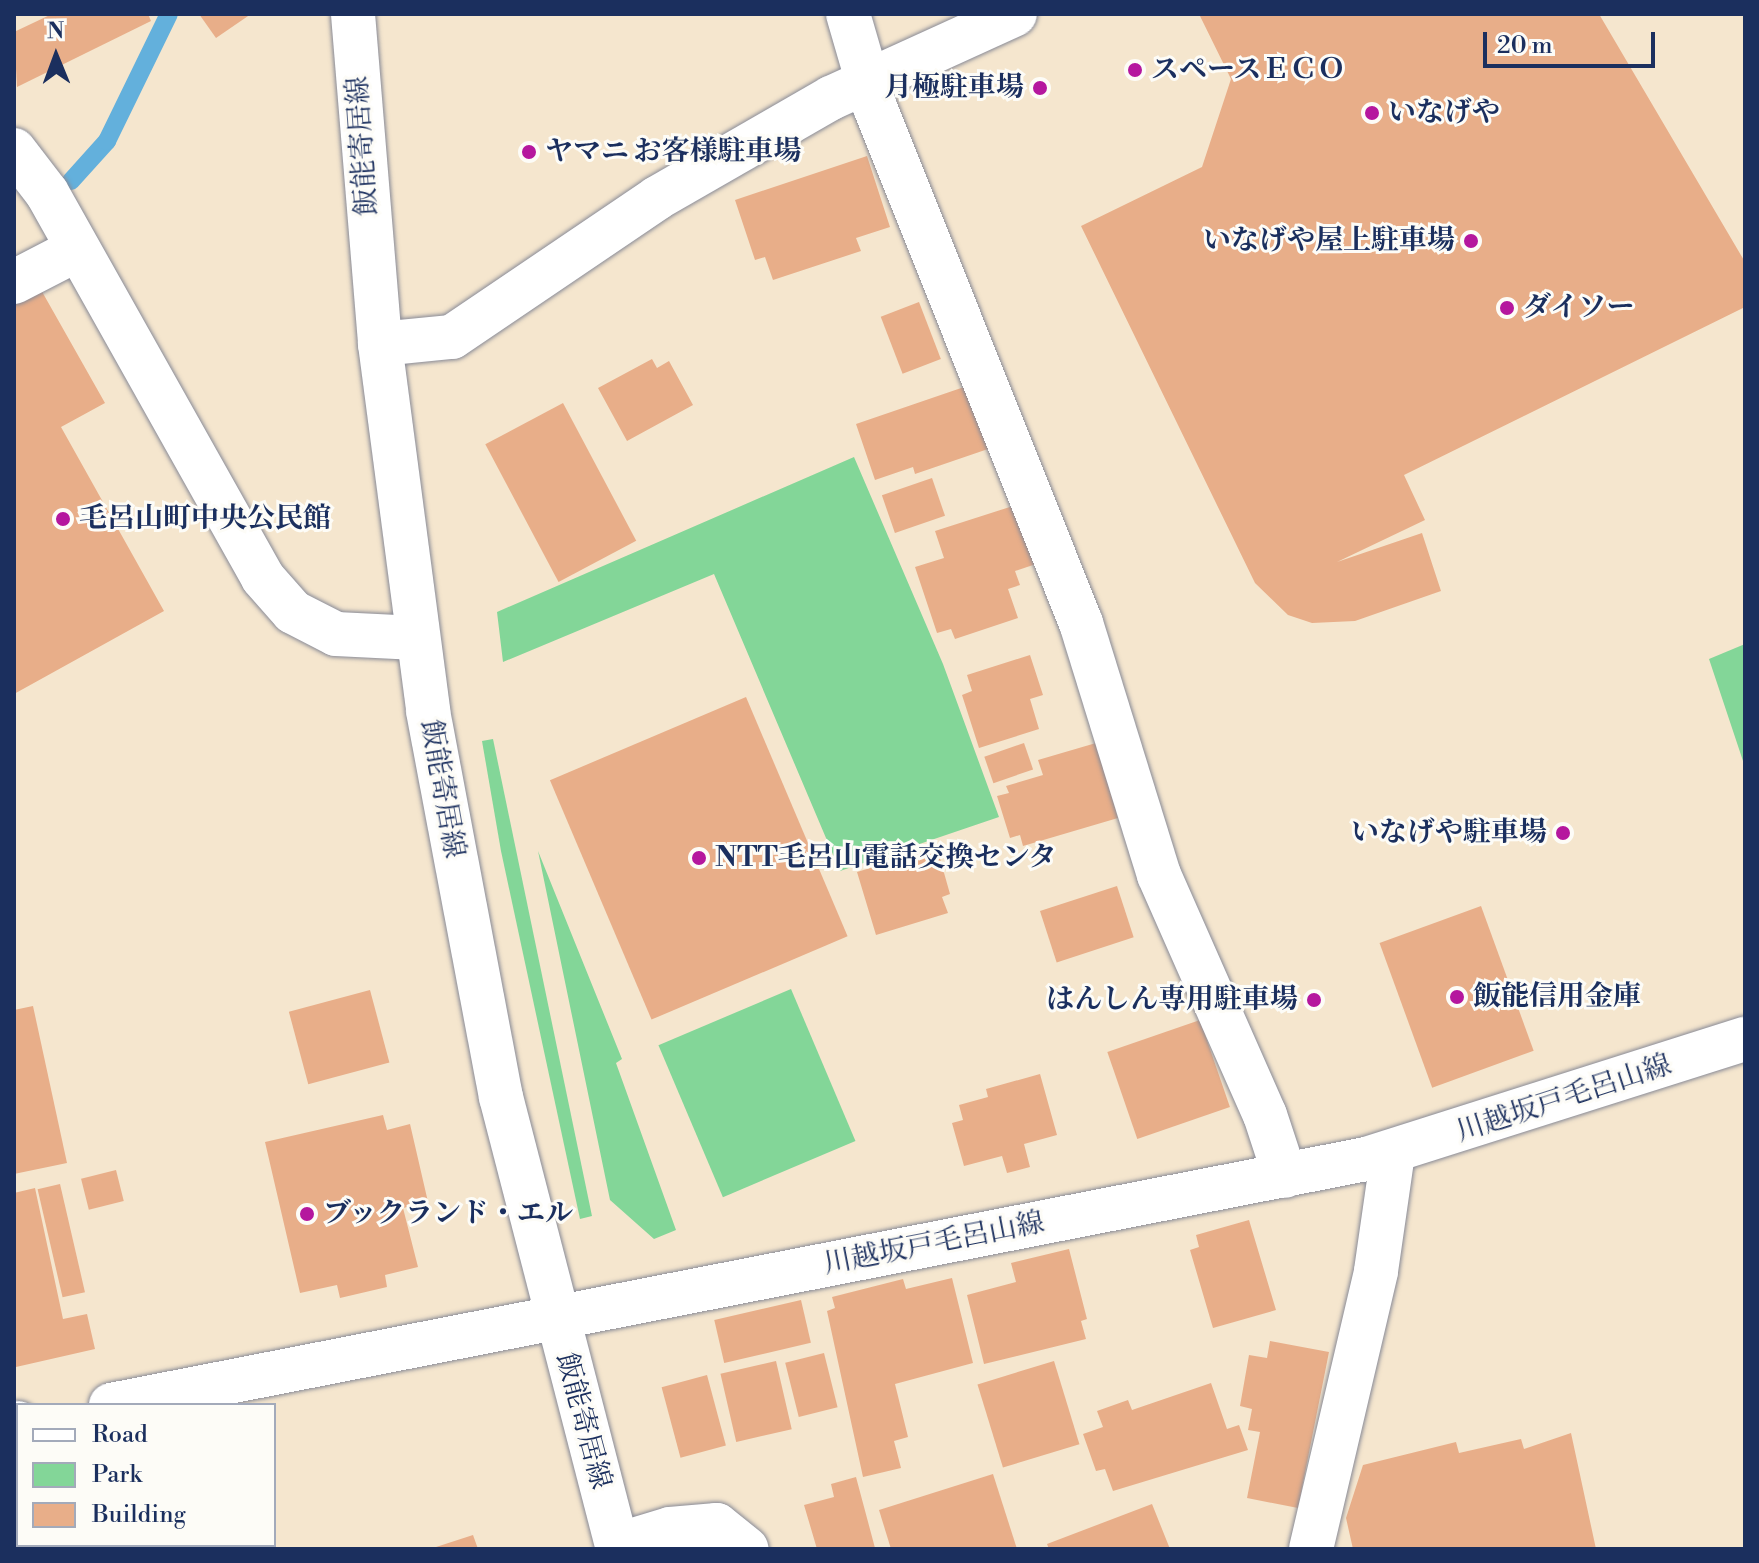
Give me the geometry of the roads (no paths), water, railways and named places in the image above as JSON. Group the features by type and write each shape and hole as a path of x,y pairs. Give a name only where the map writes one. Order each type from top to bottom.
{"street":[{"name":"飯能寄居線","path":"353,14 380,344 417,638 501,1097 554,1318 617,1547"},
{"path":"848,14 867,80 1081,623 1159,875 1265,1115 1285,1176"},
{"path":"380,344 452,337 657,198 867,80 1015,14"},
{"path":"14,150 47,193 76,250 263,578 293,612 336,634 417,638"},
{"path":"14,282 76,250"},
{"name":"川越坂戸毛呂山線","path":"121,1403 1393,1153 1745,1039"},
{"path":"1311,1549 1373,1286 1393,1153"},
{"path":"617,1547 670,1529 717,1525 747,1549"}],"waterway":[{"path":"71,181 107,141 169,14"}],"place":[{"name":"スペースＥＣＯ","path":"1135,70"},
{"name":"月極駐車場","path":"1040,88"},
{"name":"いなげや","path":"1372,113"},
{"name":"ヤマニ お客様駐車場","path":"529,152"},
{"name":"いなげや屋上駐車場","path":"1471,241"},
{"name":"ダイソー","path":"1507,308"},
{"name":"毛呂山町中央公民館","path":"63,519"},
{"name":"いなげや駐車場","path":"1563,833"},
{"name":"NTT毛呂山電話交換センタ","path":"699,858"},
{"name":"飯能信用金庫","path":"1457,997"},
{"name":"はんしん専用駐車場","path":"1314,1000"},
{"name":"ブックランド・エル","path":"307,1214"}]}
